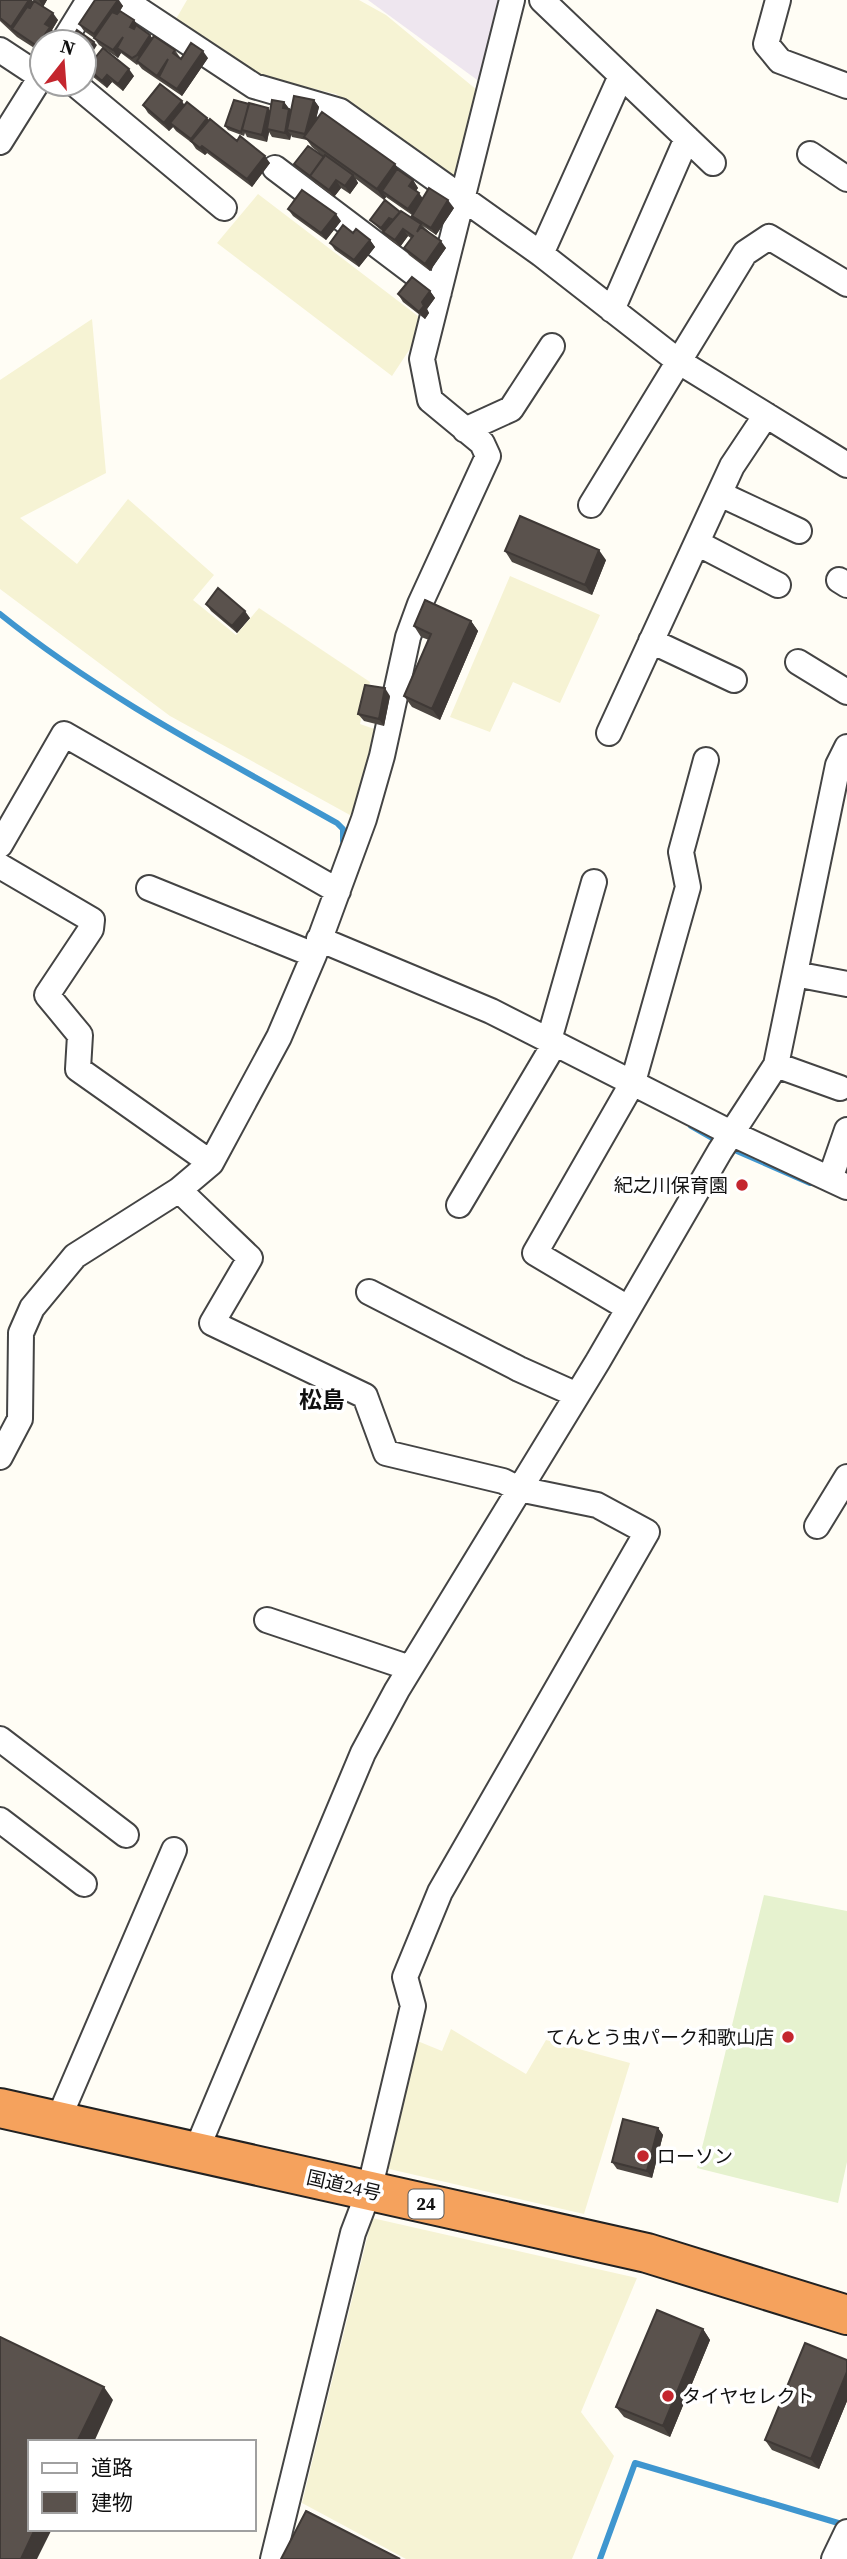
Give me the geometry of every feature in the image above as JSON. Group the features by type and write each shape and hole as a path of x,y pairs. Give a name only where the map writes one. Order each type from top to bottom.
{"highway":[{"name":"国道24号","path":"0,2108 647,2253 847,2315"}],"street":[{"path":"72,28 89,0"},
{"path":"124,0 254,86 340,111 541,254 678,361 847,465"},
{"path":"1,1454 20,1419 20,1333 32,1308 75,1256 179,1190 211,1163 279,1037 316,947 330,887 365,819 408,637 420,604 488,456 482,443 430,400 422,359 512,0"},
{"path":"542,0 713,163"},
{"path":"778,0 766,44 780,61 847,86"},
{"path":"0,50 28,68"},
{"path":"541,254 621,76"},
{"path":"0,142 28,97"},
{"path":"92,98 224,208"},
{"path":"612,310 687,138"},
{"path":"810,153 847,179"},
{"path":"275,168 439,292"},
{"path":"591,505 745,253 769,237 847,284"},
{"path":"465,430 511,409 552,346"},
{"path":"609,733 732,466 766,415"},
{"path":"720,494 799,531"},
{"path":"697,543 778,585"},
{"path":"651,641 734,680"},
{"path":"797,662 847,692"},
{"path":"0,845 64,734 330,887"},
{"path":"196,2151 363,1753 410,1668 578,1395 775,1065 845,756"},
{"path":"628,1308 535,1253 629,1089 688,887 681,852 706,760"},
{"path":"0,866 92,919 91,929 47,995 80,1035 78,1069 211,1163"},
{"path":"459,1205 550,1047 594,882"},
{"path":"149,888 491,1011 550,1047 629,1089 838,1183 847,1130"},
{"path":"795,974 847,984"},
{"path":"775,1065 840,1088"},
{"path":"179,1190 250,1258 212,1323 365,1395 386,1453 503,1481 519,1489 597,1505 647,1532 440,1892 405,1977 413,2006 369,2191 353,2233 273,2559"},
{"path":"369,1292 519,1369 578,1395"},
{"path":"817,1526 847,1477"},
{"path":"267,1620 410,1668"},
{"path":"0,1739 126,1835"},
{"path":"0,1820 84,1884"},
{"path":"58,2120 174,1850"},
{"path":"834,2559 847,2532"}],"shaded area":[{"path":"187,0 359,0 386,15 483,95 456,181 336,94 256,75 176,19"},
{"path":"368,0 499,0 480,82"},
{"path":"258,194 427,323 392,376 217,243"},
{"path":"92,319 106,473 20,518 77,564 128,499 214,575 193,600 236,635 259,608 370,682 360,724 383,732 359,820 170,716 0,589 0,380"},
{"path":"510,576 600,615 560,703 513,682 490,732 450,717"},
{"path":"451,2029 526,2074 546,2040 630,2063 584,2214 385,2168 415,2040 442,2051"},
{"path":"372,2218 637,2278 581,2412 614,2456 572,2559 406,2559 302,2503"}],"green space":[{"name":"てんとう虫パーク和歌山店","path":"764,1895 847,1911 847,2162 838,2203 697,2168"}],"building":[{"path":"0,0 29,0 11,27 0,18"},
{"path":"95,0 118,0 98,28 85,28 79,24"},
{"path":"34,1 53,13 45,24 49,28 28,28 28,40 12,29 27,7 30,8"},
{"path":"120,11 134,20 130,27 134,29 136,25 150,35 132,58 117,48 123,37 113,50 98,41 98,32 112,12 117,14"},
{"path":"154,36 175,50 173,53 181,59 191,43 203,51 177,89 159,77 168,59 157,76 137,61"},
{"path":"103,48 129,69 118,84 107,75 102,81 98,78 98,54"},
{"path":"160,84 182,101 164,123 143,105"},
{"path":"294,96 314,100 305,134 287,130"},
{"path":"234,100 249,104 241,132 225,126"},
{"path":"272,100 284,102 283,108 289,109 285,133 267,129"},
{"path":"187,102 207,118 191,139 170,123"},
{"path":"249,103 268,108 262,135 242,130"},
{"path":"322,112 395,164 377,189 304,137"},
{"path":"210,119 237,141 240,136 265,156 247,179 191,141"},
{"path":"308,146 324,157 310,176 294,164"},
{"path":"325,155 353,175 345,186 336,180 329,190 310,176"},
{"path":"397,169 413,180 409,186 419,193 408,209 382,191"},
{"path":"429,188 448,200 431,228 412,216"},
{"path":"302,190 336,214 321,233 288,209"},
{"path":"385,200 400,212 393,220 389,218 381,228 370,220"},
{"path":"401,211 421,224 417,232 421,227 441,241 425,264 404,248 413,236 403,229 395,240 383,232"},
{"path":"343,225 353,233 356,229 370,240 354,260 330,243"},
{"path":"412,277 430,291 419,312 398,294"},
{"path":"520,516 599,550 585,585 505,551"},
{"path":"218,588 245,611 232,626 206,604"},
{"path":"425,600 471,621 432,709 404,696 431,634 414,626"},
{"path":"365,685 385,688 379,719 358,714"},
{"path":"623,2119 658,2128 647,2171 612,2162"},
{"path":"657,2310 703,2329 663,2426 616,2407"},
{"path":"0,2337 104,2387 78,2440 28,2440 28,2531 34,2531 21,2559 0,2559"},
{"path":"805,2343 847,2360 847,2372 811,2459 765,2440"},
{"path":"306,2511 400,2559 281,2559"}],"waterway":[{"path":"0,614 80,673 207,750 337,823 343,829 343,841"},
{"path":"691,1126 719,1142"},
{"path":"737,1151 810,1183"},
{"path":"600,2559 635,2463 845,2525"}],"place":[{"name":"紀之川保育園","path":"742,1185"},
{"name":"てんとう虫パーク和歌山店","path":"788,2037"},
{"name":"ローソン","path":"643,2156"},
{"name":"タイヤセレクト","path":"668,2396"}],"district":[{"name":"松島","path":"322,1400"}]}
